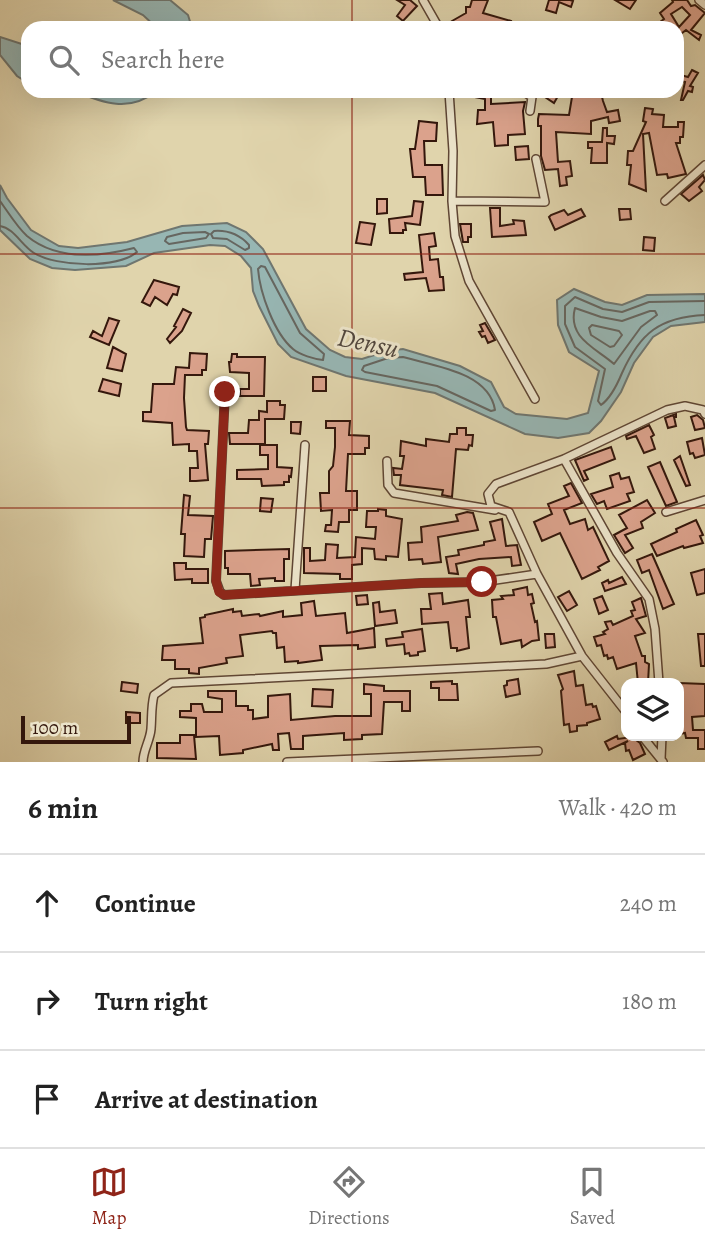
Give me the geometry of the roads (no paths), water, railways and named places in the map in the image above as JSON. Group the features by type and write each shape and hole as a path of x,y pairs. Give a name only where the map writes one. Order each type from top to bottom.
{"street":[{"path":"423,0 435,21"},
{"path":"699,0 705,5"},
{"path":"449,98 455,236 469,281 535,399"},
{"path":"530,111 532,98"},
{"path":"452,201 544,202 536,159"},
{"path":"665,201 705,165"},
{"path":"225,392 218,590 224,595 482,582 537,574"},
{"path":"621,706 582,656 537,574 509,512 491,506 488,494 496,484 564,459 667,410 685,406 703,410 705,414"},
{"path":"295,590 305,445"},
{"path":"564,459 617,553 649,599 655,629 659,678"},
{"path":"387,461 388,485 394,493 509,512"},
{"path":"666,512 705,500"},
{"path":"143,762 143,751 151,732 154,695 171,683 546,664 582,656"},
{"path":"646,741 662,760"},
{"path":"662,741 662,760"},
{"path":"287,762 538,751"}],"water":[{"path":"113,0 170,0 188,15 190,21 149,21"},
{"path":"0,37 21,44 21,79 17,76 0,55"},
{"path":"92,98 146,98 126,104"},
{"path":"0,185 31,230 59,246 78,248 127,242 182,226 227,223 246,232 263,249 306,329 330,350 345,357 362,359 403,349 460,366 491,382 504,407 516,414 567,419 588,413 599,371 569,352 558,325 557,300 574,289 605,302 622,305 647,295 705,294 705,322 671,326 653,337 634,363 621,392 589,433 558,438 525,434 435,393 346,376 291,357 278,344 259,306 253,291 251,268 241,256 225,246 210,245 154,253 126,266 75,270 52,268 30,259 0,230"}],"water label":[{"name":"Densu","path":"368,343"}]}
